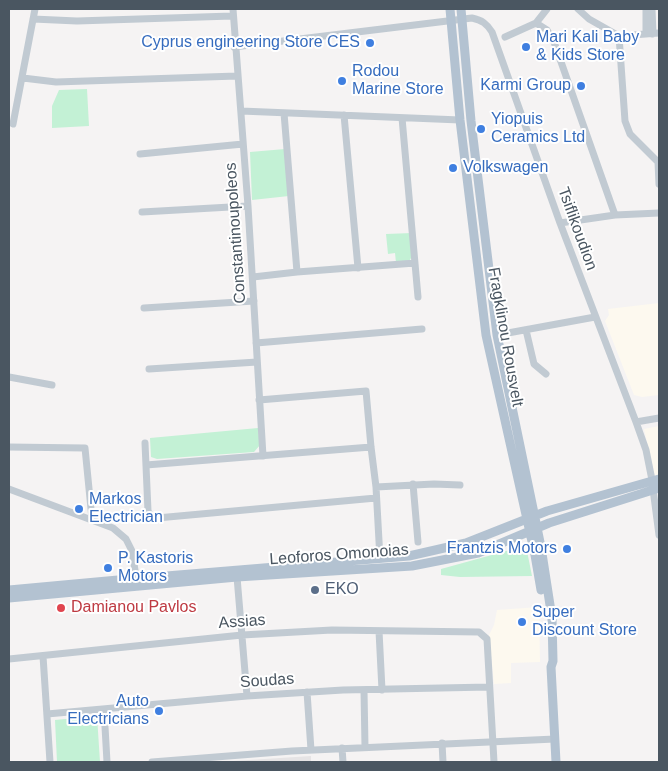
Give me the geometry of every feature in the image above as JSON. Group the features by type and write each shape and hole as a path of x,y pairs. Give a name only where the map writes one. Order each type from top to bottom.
{"main road":[{"name":"Fragklinou Rousvelt","path":"450,9 460,120 486,334 531,517"},
{"name":"Fragklinou Rousvelt","path":"461,9 497,335 531,517 546,620 548,662 551,667 556,762"},
{"name":"Leoforos Omonoias","path":"9,598 137,582 410,556 466,544 531,517 656,484"},
{"name":"Leoforos Omonoias","path":"9,590 412,566 478,553 514,540 533,530 656,484"}],"street":[{"path":"13,124 35,9"},
{"path":"505,37 536,23 547,9"},
{"path":"578,9 589,19 618,36 653,34"},
{"path":"646,9 653,34"},
{"path":"652,9 653,34"},
{"path":"33,19 77,21 232,12"},
{"name":"Constantinoupoleos","path":"232,12 248,206 264,456"},
{"path":"234,47 451,21 462,18"},
{"name":"Tsiflikoudion","path":"462,18 481,20 492,32 560,223 646,450 656,484 659,535"},
{"path":"536,23 547,30 554,42 615,215"},
{"path":"618,36 625,121 630,134 658,162 659,184"},
{"path":"23,78 56,82 237,76"},
{"path":"241,110 460,120"},
{"path":"284,113 298,272"},
{"path":"344,115 358,268"},
{"path":"402,118 418,296"},
{"path":"140,154 243,144"},
{"path":"142,212 248,206"},
{"path":"560,223 615,215 659,213"},
{"path":"253,277 415,264"},
{"path":"144,308 254,302"},
{"path":"497,335 595,317"},
{"path":"256,343 422,329"},
{"path":"526,330 534,364 546,374"},
{"path":"149,369 257,362"},
{"path":"9,378 52,385"},
{"path":"259,400 366,391 370,446 376,487 380,559"},
{"path":"636,422 659,418"},
{"path":"145,443 148,510 151,516 157,518 376,498"},
{"path":"146,465 370,446"},
{"path":"9,447 85,448 92,519"},
{"path":"376,487 413,484 460,486"},
{"path":"413,484 418,542"},
{"path":"9,489 113,528 126,539 132,550 137,582"},
{"path":"237,577 247,696"},
{"name":"Assias","path":"9,658 242,636 332,630 479,632 487,639 489,687"},
{"path":"379,631 382,690"},
{"path":"43,656 50,762"},
{"path":"489,687 494,762"},
{"name":"Soudas","path":"47,714 307,692 489,687"},
{"path":"364,690 365,748"},
{"path":"307,692 311,750"},
{"path":"104,709 107,762"},
{"path":"152,762 342,748 555,739"},
{"path":"442,743 442,762"},
{"path":"342,748 342,762"}],"shaded area":[{"path":"659,303 659,395 642,397 634,395 605,321 609,315 608,309"},
{"path":"659,426 659,475 655,476 644,429"},
{"path":"539,607 540,662 511,663 511,683 494,684 489,635 494,625 497,610"},
{"path":"311,756 311,762 218,762"}],"green space":[{"path":"87,89 89,126 52,128 52,106 59,90"},
{"path":"285,149 289,196 252,200 250,152"},
{"path":"412,233 412,256 410,260 396,263 395,253 388,254 386,234"},
{"path":"258,428 260,445 254,452 157,459 151,457 150,438"},
{"path":"517,548 527,551 532,576 460,577 441,575 441,569"},
{"path":"97,716 100,762 57,762 55,720"}],"place":[{"name":"Cyprus engineering Store CES","path":"370,43"},
{"name":"Mari Kali Baby & Kids Store","path":"526,47"},
{"name":"Rodou Marine Store","path":"342,81"},
{"name":"Karmi Group","path":"581,86"},
{"name":"Yiopuis Ceramics Ltd","path":"481,129"},
{"name":"Volkswagen","path":"453,168"},
{"name":"Markos Electrician","path":"79,509"},
{"name":"Frantzis Motors","path":"567,549"},
{"name":"P. Kastoris Motors","path":"108,568"},
{"name":"EKO","path":"315,590"},
{"name":"Damianou Pavlos","path":"61,608"},
{"name":"Super Discount Store","path":"522,622"},
{"name":"Auto Electricians","path":"159,711"}]}
